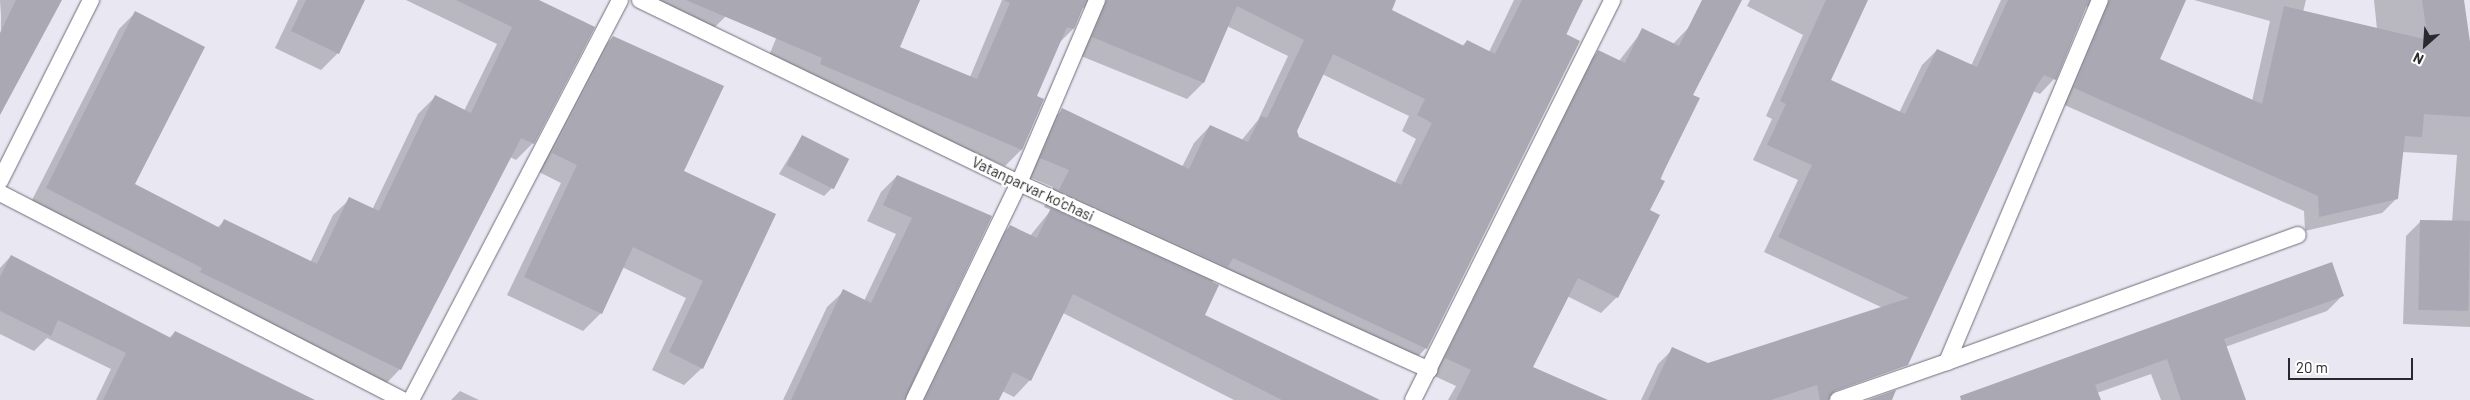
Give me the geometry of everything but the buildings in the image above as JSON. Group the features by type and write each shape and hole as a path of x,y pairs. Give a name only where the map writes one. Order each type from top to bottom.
{"lane":[{"path":"0,180 91,0"},
{"path":"411,400 620,0"},
{"name":"Vatanparvar ko'chasi","path":"640,0 1019,183 1429,370"},
{"path":"914,400 1019,183 1097,0"},
{"path":"1413,400 1612,0"},
{"path":"1947,362 2100,0"},
{"path":"0,193 402,400"},
{"path":"1838,400 2298,235"}]}
